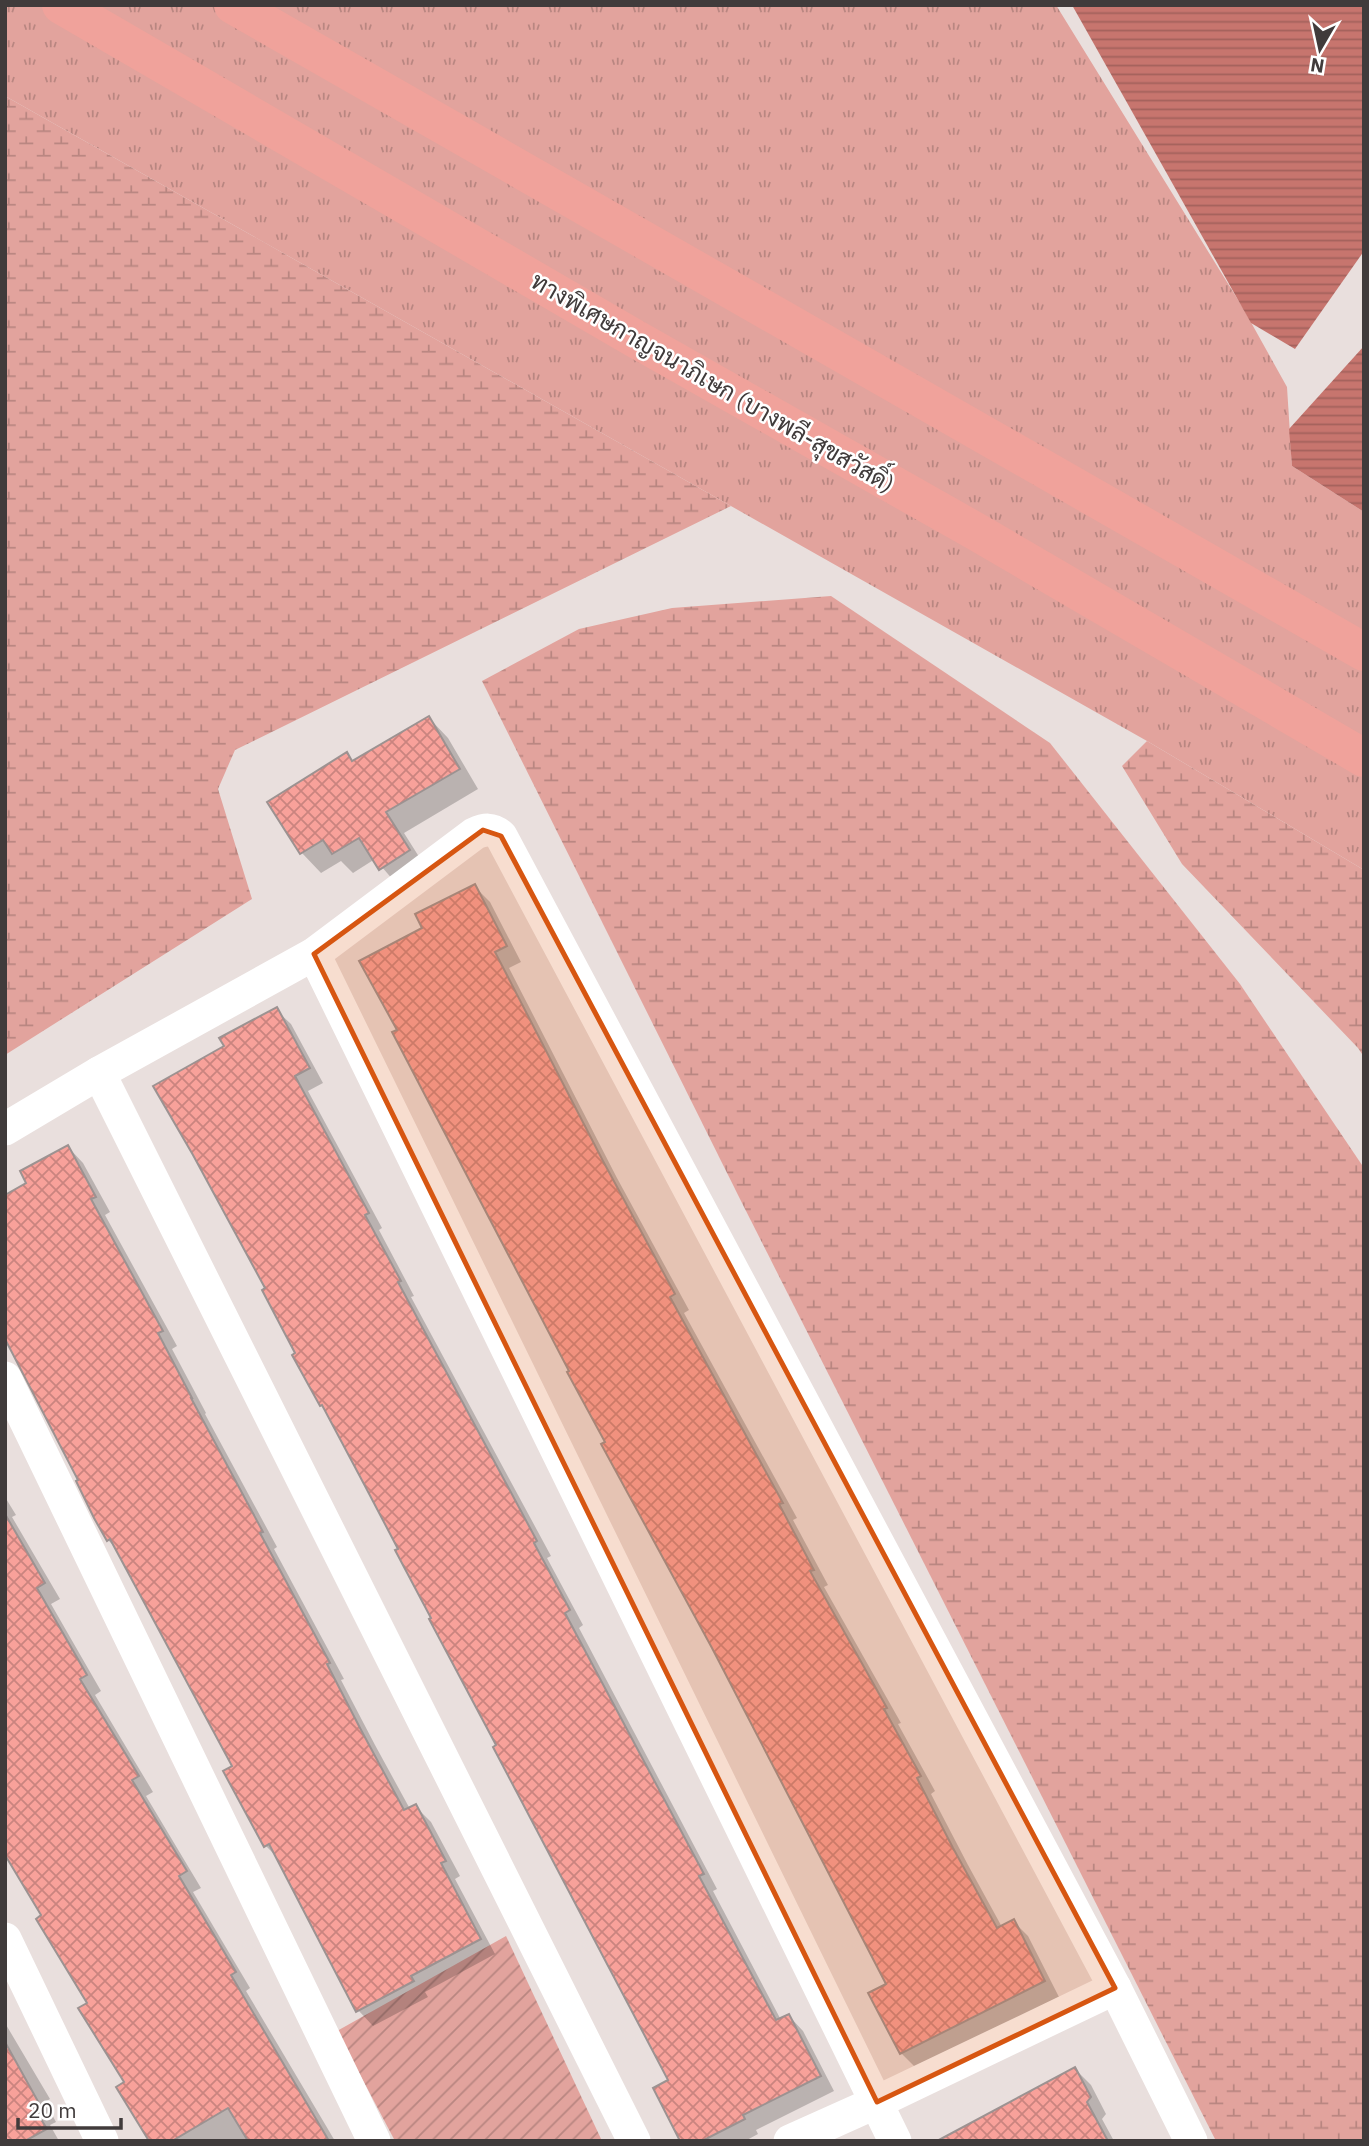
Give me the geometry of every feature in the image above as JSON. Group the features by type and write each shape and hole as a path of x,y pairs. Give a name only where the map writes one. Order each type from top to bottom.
{"highway":[{"name":"ทางพิเศษกาญจนาภิเษก (บางพลี-สุขสวัสดิ์)","path":"61,5 1364,758"},
{"path":"233,5 1364,652"}],"street":[{"path":"5,1129 99,1073 314,954 474,834 489,830 501,836 1115,1988 1191,2141"},
{"path":"314,954 895,2141"},
{"path":"99,1073 634,2141"},
{"path":"5,1378 374,2141"},
{"path":"5,1938 102,2141"},
{"path":"790,2141 1115,1988"}],"highlighted area":[{"path":"483,830 501,836 1115,1988 877,2102 314,954"}],"green space":[{"path":"5,5 1056,5 1243,308 1287,387 1292,466 1364,512 1364,870 1147,741 5,96"},
{"path":"5,96 731,506 235,750 218,789 252,899 5,1055"},
{"path":"831,596 1050,743 1240,984 1364,1168 1364,2141 1216,2141 743,1205 482,681 579,629 672,608"},
{"path":"1147,741 1364,870 1364,1057 1182,864 1122,766"},
{"path":"506,1936 602,2141 395,2141 337,2031"}],"shaded area":[{"path":"1072,5 1364,5 1364,251 1295,349 1251,323"},
{"path":"1364,346 1364,512 1292,466 1289,429"}],"building":[{"path":"429,716 460,769 386,812 410,850 379,870 359,838 332,854 323,840 300,854 267,802 347,752 352,761"},
{"path":"475,884 507,946 495,952 675,1294 670,1297 783,1503 779,1504 814,1570 810,1571 887,1708 884,1709 921,1776 917,1778 953,1848 997,1928 1014,1919 1045,1981 900,2054 868,1993 886,1984 712,1648 601,1444 605,1442 392,1032 397,1030 359,961 422,928 415,914"},
{"path":"277,1007 310,1068 295,1076 369,1213 365,1215 401,1281 398,1282 537,1541 534,1543 570,1610 565,1613 704,1874 699,1876 776,2020 789,2014 821,2076 743,2115 745,2119 702,2141 680,2141 653,2088 668,2080 493,1747 496,1745 429,1619 431,1618 395,1550 398,1549 322,1405 320,1406 292,1355 295,1353 262,1290 265,1288 153,1086 224,1046 219,1038"},
{"path":"68,1145 96,1197 91,1199 163,1331 158,1333 330,1663 327,1664 360,1728 404,1810 416,1804 446,1861 441,1863 481,1939 411,1976 414,1981 356,2012 269,1844 264,1847 223,1771 232,1766 110,1539 107,1541 94,1518 76,1481 78,1480 5,1339 5,1195 26,1183 20,1171"},
{"path":"5,1514 45,1583 37,1588 87,1675 80,1679 139,1776 132,1780 187,1871 179,1876 236,1972 231,1975 329,2141 248,2141 228,2108 172,2141 149,2141 116,2087 124,2082 78,2008 87,2003 36,1919 41,1915 5,1855"},
{"path":"5,2042 40,2105 34,2108 47,2129 25,2141 5,2141"},
{"path":"1075,2067 1091,2097 1087,2102 1108,2141 937,2141"}]}
